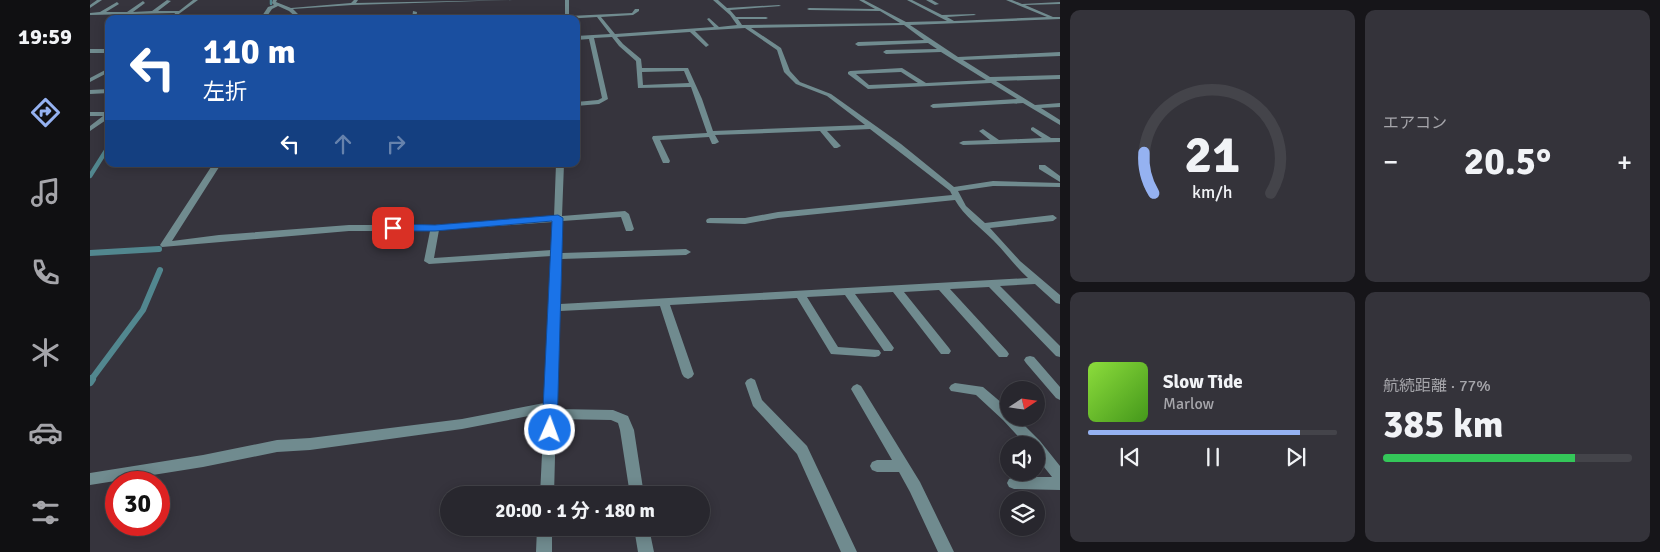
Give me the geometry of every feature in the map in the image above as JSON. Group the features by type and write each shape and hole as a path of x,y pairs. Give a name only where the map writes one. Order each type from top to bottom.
{"street":[{"path":"90,7 100,0"},
{"path":"176,15 196,0"},
{"path":"265,15 276,2 292,8 354,2 510,0"},
{"path":"567,0 567,15"},
{"path":"715,0 727,9 744,28 779,49 787,72 798,83 829,95 898,146 955,194 963,207 1036,281 1060,301"},
{"path":"769,0 785,10"},
{"path":"861,0 897,18 942,50 1060,123"},
{"path":"904,0 914,0"},
{"path":"909,0 955,23"},
{"path":"928,0 938,4"},
{"path":"1008,0 1058,19"},
{"path":"1050,0 1059,3"},
{"path":"154,12 169,1"},
{"path":"128,13 143,2"},
{"path":"102,14 117,3"},
{"path":"1017,4 1059,3"},
{"path":"727,9 779,6"},
{"path":"292,8 298,15"},
{"path":"580,17 633,14 637,10"},
{"path":"809,10 882,10"},
{"path":"209,15 212,11"},
{"path":"90,14 180,12"},
{"path":"942,16 974,15"},
{"path":"598,16 621,45 639,60 640,87 693,85"},
{"path":"734,18 766,18"},
{"path":"709,19 719,29"},
{"path":"580,38 615,36 681,28 691,30 1058,19"},
{"path":"868,25 874,29"},
{"path":"691,30 706,45"},
{"path":"580,104 605,100 591,37"},
{"path":"858,44 929,41"},
{"path":"1048,47 1060,54"},
{"path":"1024,49 1035,55"},
{"path":"886,52 942,50"},
{"path":"90,51 105,51"},
{"path":"982,52 991,57"},
{"path":"956,58 1060,54"},
{"path":"639,70 686,69 700,97 712,137"},
{"path":"925,85 902,70 850,72 868,87 925,85 1060,77"},
{"path":"90,80 105,72"},
{"path":"90,92 105,91"},
{"path":"933,106 1024,101"},
{"path":"1034,107 1060,105"},
{"path":"90,114 105,114"},
{"path":"90,130 105,117"},
{"path":"802,120 809,129"},
{"path":"741,122 748,132"},
{"path":"666,161 656,138 712,137 748,132 870,127"},
{"path":"822,129 837,146"},
{"path":"1033,129 1050,140"},
{"path":"769,131 776,141"},
{"path":"982,132 997,142"},
{"path":"963,143 1060,140"},
{"path":"215,167 193,200 190,210 166,245 219,238 349,228 435,228 625,214 630,229"},
{"path":"547,486 560,167"},
{"path":"1042,168 1060,180"},
{"path":"710,221 745,221 778,215 955,194 966,186 993,183 1060,185"},
{"path":"982,226 1053,218"},
{"path":"435,228 429,261 557,255 686,252"},
{"path":"555,308 1036,281"},
{"path":"992,284 1060,353"},
{"path":"942,286 1004,354"},
{"path":"896,289 945,351"},
{"path":"848,292 888,348"},
{"path":"800,294 835,351 875,353"},
{"path":"664,302 688,374"},
{"path":"1030,360 1060,395"},
{"path":"751,383 757,402 802,450 849,552"},
{"path":"857,388 902,466 946,552"},
{"path":"955,388 979,390 1000,409"},
{"path":"90,479 203,461 277,446 310,444 462,424 550,410 614,415 623,420 627,430 636,486"},
{"path":"1017,426 1026,436"},
{"path":"1045,458 1060,477"},
{"path":"877,466 902,466"},
{"path":"1014,483 1060,484"},
{"path":"544,552 545,536"},
{"path":"643,536 646,552"}],"waterway":[{"path":"90,176 105,152"},
{"path":"90,253 159,249"},
{"path":"91,380 143,310 160,270"}],"route":[{"path":"393,228 435,228 558,218 550,430"}]}
